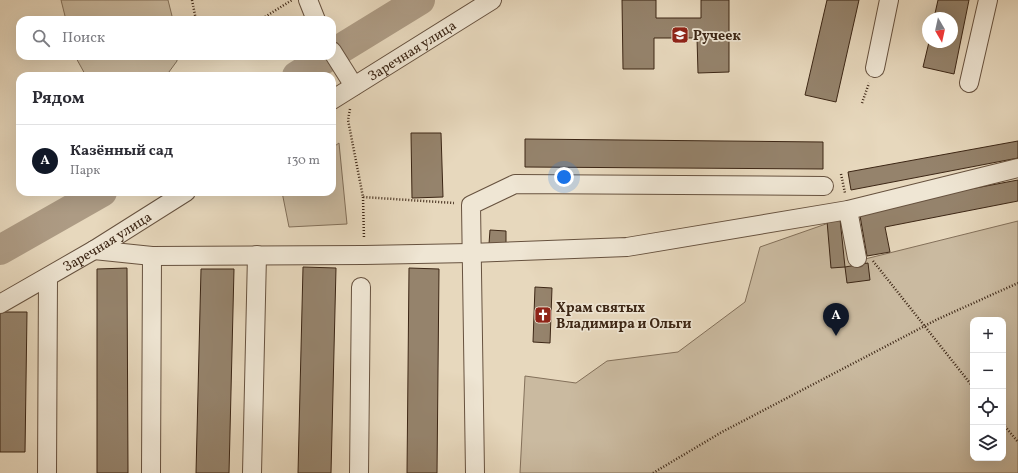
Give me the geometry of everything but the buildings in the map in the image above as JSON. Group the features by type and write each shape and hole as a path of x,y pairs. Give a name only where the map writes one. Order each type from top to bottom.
{"street":[{"path":"308,0 314,16"},
{"name":"Заречная улица","path":"336,97 492,0"},
{"path":"875,68 889,0"},
{"path":"969,83 988,0"},
{"path":"336,57 354,86"},
{"path":"94,250 152,256 364,255 470,253 627,247 848,210 1018,168"},
{"path":"475,473 470,253 471,205 515,184 824,186"},
{"name":"Заречная улица","path":"0,304 94,250 180,196"},
{"path":"848,210 857,258"},
{"path":"252,473 257,255"},
{"path":"151,473 152,256"},
{"path":"47,473 48,277"},
{"path":"359,473 361,287"}],"path":[{"path":"192,0 195,16"},
{"path":"266,16 292,0"},
{"path":"862,103 875,68"},
{"path":"354,86 348,120 363,197 364,255"},
{"path":"363,197 471,205"},
{"path":"857,258 873,260 923,326 970,383"},
{"path":"653,473 722,432 923,326 1018,283"},
{"path":"1004,425 1018,442"}],"shaded area":[{"path":"61,0 168,0 172,16 65,16"},
{"path":"77,60 177,60 169,72 84,72"},
{"path":"339,143 347,224 289,227 283,196 336,196 336,145"},
{"path":"846,217 865,259 1018,221 1018,473 520,473 525,376 576,383 607,361 678,352 745,302 760,247"}],"waterway":[{"path":"336,52 420,0"},
{"path":"303,72 323,60"},
{"path":"0,250 95,196"}],"place":[{"name":"Ручеек","path":"680,35"},
{"name":"Храм святых Владимира и Ольги","path":"543,315"},
{"name":"Казённый сад","path":"836,336"}]}
